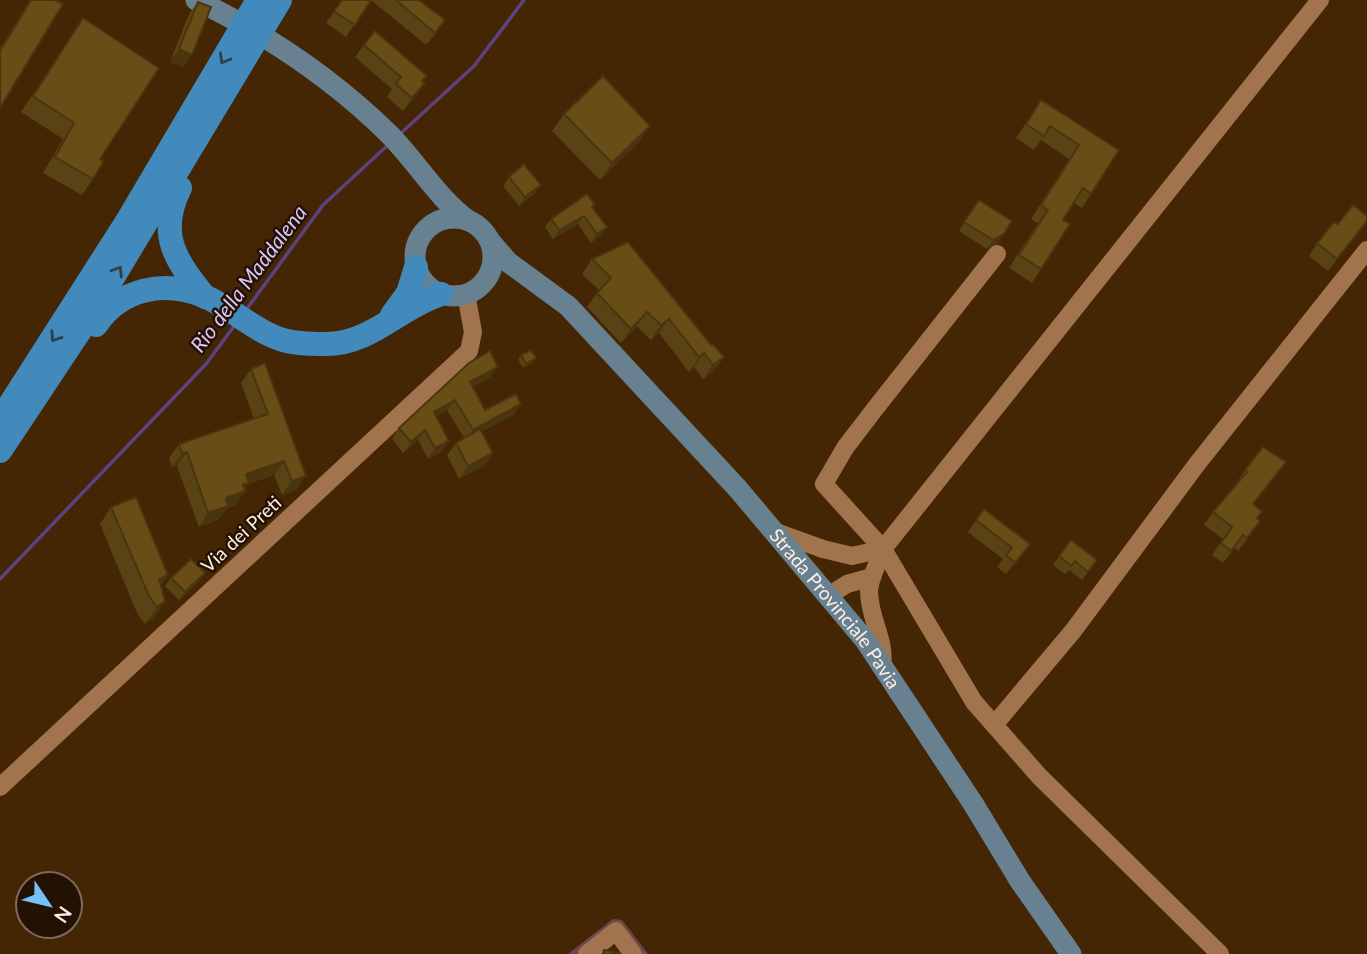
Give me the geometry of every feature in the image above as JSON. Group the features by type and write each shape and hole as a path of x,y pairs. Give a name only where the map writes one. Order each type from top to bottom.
{"highway":[{"path":"0,420 127,223 258,0"},
{"path":"0,451 32,405 225,95 280,0"},
{"path":"205,297 175,258 169,233 171,212 180,188 217,128 225,95"},
{"path":"373,332 403,302 416,267"},
{"path":"32,405 51,392 112,306 137,291 160,287 205,297 262,332 285,341 328,344 349,342 373,332 411,307 441,294"}],"main road":[{"name":"Strada Provinciale Pavia","path":"196,0 233,18 295,57 379,124 469,220 485,233 508,262 555,295 738,489 828,596 882,666 974,805 1020,881 1071,954"},
{"name":"Strada Provinciale Pavia","path":"402,147 424,180 432,199 431,216 415,256 416,267"},
{"path":"422,234 441,220 469,220"},
{"path":"471,292 490,272 493,262 490,241"},
{"path":"416,267 421,279 441,294"},
{"name":"Strada Provinciale Pavia","path":"441,294 471,292 490,283 509,281 555,295"}],"street":[{"path":"882,666 885,648 872,614 872,577 883,549 1320,0"},
{"path":"994,724 1073,631 1197,464 1367,250"},
{"path":"998,254 874,410 826,480 827,489 883,549 959,681 994,724 1039,776 1220,954"},
{"name":"Via dei Preti","path":"0,786 469,351 473,332 471,292"},
{"path":"773,531 852,556 883,549"},
{"path":"828,596 852,556"},
{"path":"828,596 848,584 872,577"},
{"path":"587,954 616,931 633,954"}],"green space":[{"path":"613,919 622,920 648,954 633,954 616,931 587,954 568,954"}],"building":[{"path":"31,0 55,0 63,4 0,108 0,51"},
{"path":"342,0 371,0 355,25 334,11"},
{"path":"396,0 419,0 445,20 435,33"},
{"path":"198,2 211,7 192,55 179,49"},
{"path":"83,18 159,68 100,159 104,161 93,179 55,157 74,123 33,96"},
{"path":"375,31 427,76 422,81 425,83 412,98 396,84 401,77 364,45"},
{"path":"603,76 650,126 612,163 564,114"},
{"path":"1041,100 1119,150 1091,194 1083,188 1063,220 1070,224 1041,269 1019,255 1048,210 1041,205 1079,145 1050,126 1044,136 1026,124"},
{"path":"524,164 541,185 525,197 509,177"},
{"path":"587,194 595,205 592,207 607,227 597,234 584,216 559,230 551,219"},
{"path":"979,200 1012,221 1004,234 993,240 964,222"},
{"path":"1353,205 1367,216 1367,221 1337,259 1317,243 1334,222 1338,224"},
{"path":"628,242 711,345 724,357 713,365 704,353 699,357 669,319 661,325 647,312 631,329 597,293 611,278 592,259"},
{"path":"531,350 536,358 526,364 521,355"},
{"path":"490,351 498,367 470,382 485,410 516,394 521,404 473,430 455,400 434,412 449,441 435,448 425,430 411,442 399,428 469,363"},
{"path":"265,363 306,476 292,481 284,461 246,474 249,483 243,485 245,491 226,498 228,506 208,513 187,452 182,453 179,444 268,414 251,369"},
{"path":"480,429 493,453 468,466 456,443"},
{"path":"1263,447 1286,462 1253,504 1262,511 1257,518 1260,521 1247,538 1243,535 1231,551 1221,543 1232,527 1213,512 1247,472 1245,470"},
{"path":"136,497 168,575 159,579 165,601 157,607 149,596 111,507"},
{"path":"984,509 1030,544 1015,563 1006,555 1012,548 976,520"},
{"path":"1071,540 1097,560 1088,572 1075,561 1071,566 1059,556"},
{"path":"191,559 205,573 185,592 171,578"},
{"path":"604,950 621,954 603,954"}],"waterway":[{"name":"Rio della Maddalena","path":"400,134 474,66 524,0"},
{"name":"Rio della Maddalena","path":"246,310 323,205 389,144"},
{"name":"Rio della Maddalena","path":"0,579 206,364 235,325"}]}
